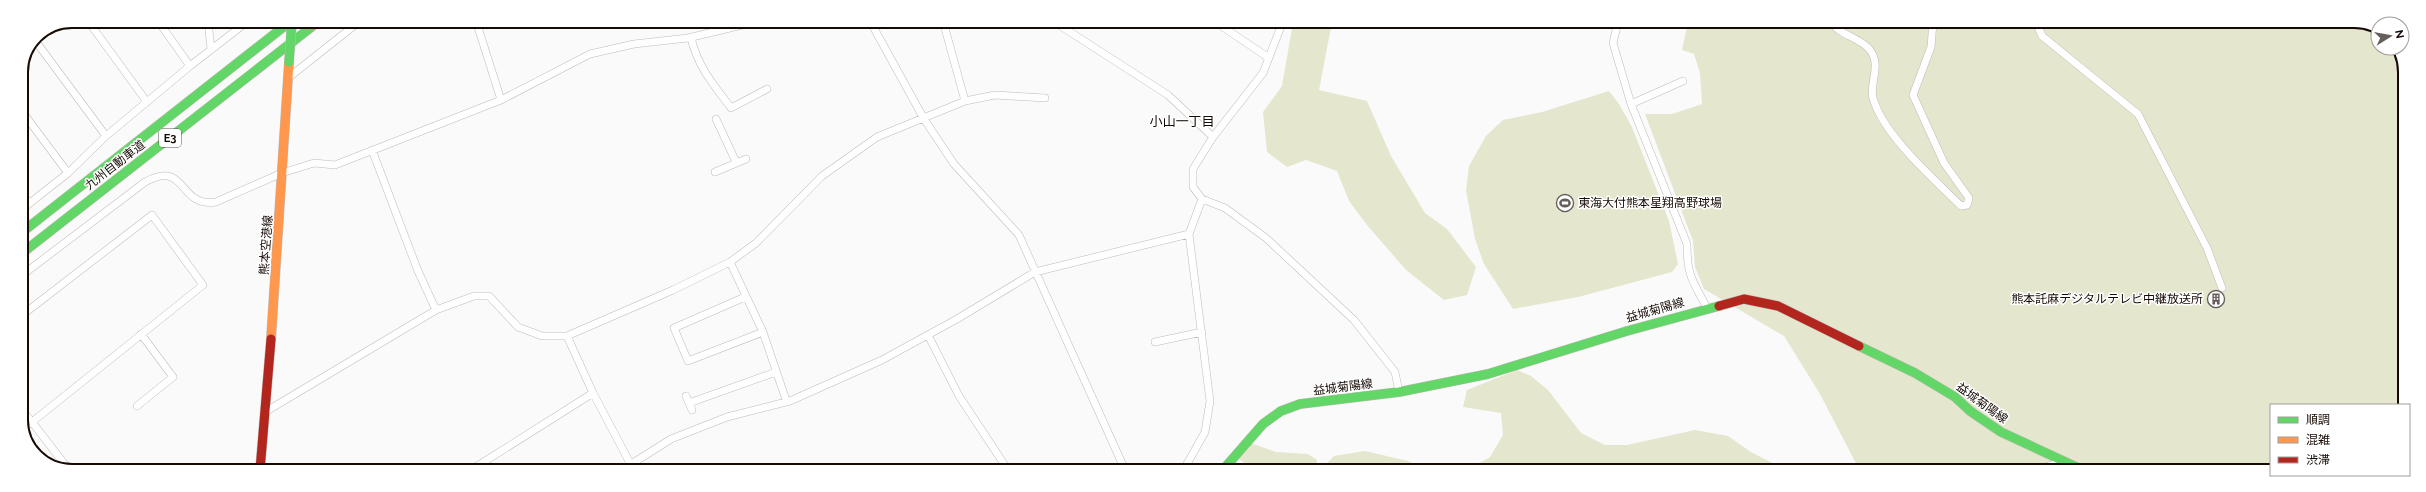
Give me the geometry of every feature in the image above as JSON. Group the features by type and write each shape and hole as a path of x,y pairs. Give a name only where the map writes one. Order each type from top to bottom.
{"main road":[{"name":"九州自動車道","path":"28,228 283,28"},
{"name":"熊本空港線","path":"261,464 291,28"},
{"name":"九州自動車道","path":"28,249 310,28"},
{"name":"益城菊陽線","path":"1227,464 1263,424 1281,411 1300,404 1399,392 1488,374 1707,308 1744,299 1778,306 1915,373 1955,397 1970,411 2001,432 2070,464"}],"street":[{"path":"93,28 147,102"},
{"path":"163,28 190,66"},
{"path":"209,28 211,49"},
{"path":"29,203 68,173 106,136 190,66 239,28"},
{"path":"288,78 351,28"},
{"path":"479,28 500,100"},
{"path":"28,271 145,182 157,176 172,176 184,186 190,197 205,204 223,200 282,173 314,164 335,165 500,100 590,54 634,44 691,38 731,28"},
{"path":"874,28 924,119 954,164 1019,235 1122,464"},
{"path":"945,28 965,101"},
{"path":"1064,28 1168,95 1213,137"},
{"path":"1223,28 1269,58"},
{"path":"1282,28 1263,72 1213,137 1193,169 1193,187 1202,199 1225,208 1266,238 1348,315 1368,336 1395,372 1399,392"},
{"path":"1617,28 1613,43 1631,104 1687,244 1687,266 1692,281 1707,308"},
{"path":"1839,28 1870,50 1876,69 1872,97 1887,125 1929,173 1962,206 1967,205 1968,198 1944,163 1913,95 1931,47 1933,28"},
{"path":"2040,28 2046,39 2138,114 2207,248 2222,288"},
{"path":"691,38 706,78 731,108 767,89"},
{"path":"38,44 106,136"},
{"path":"1631,104 1683,80"},
{"path":"265,412 436,310 474,296 490,296 518,327 542,336 567,336 673,290 730,262 756,243 822,176 877,137 965,101 995,95 1045,98"},
{"path":"28,119 68,173"},
{"path":"716,119 736,162"},
{"path":"372,150 418,271 436,310"},
{"path":"715,172 736,162 746,160"},
{"path":"1186,464 1205,432 1210,401 1189,234 1202,199"},
{"path":"28,311 152,215 203,285 28,425"},
{"path":"633,464 671,439 728,417 786,400 790,401 882,360 928,335 1035,272 1189,234"},
{"path":"730,262 745,297 763,332 786,400"},
{"path":"745,297 674,328 688,361 763,332"},
{"path":"1156,342 1202,332"},
{"path":"137,406 173,377 141,334"},
{"path":"928,335 959,396 1004,464"},
{"path":"567,336 593,393 630,464"},
{"path":"692,410 687,399 776,372"},
{"path":"481,464 593,393"},
{"path":"28,417 64,463"},
{"path":"2055,464 2064,461"}],"green space":[{"path":"1292,28 1331,28 1319,90 1367,101 1391,156 1425,213 1447,229 1476,267 1467,295 1444,300 1406,270 1367,225 1349,201 1337,171 1306,160 1287,167 1267,152 1263,112 1282,86"},
{"path":"1687,28 2354,28 2370,31 2370,56 2395,56 2398,69 2398,404 2270,404 2270,464 1856,464 1820,394 1784,336 1704,289 1695,267 1693,241 1645,114 1672,114 1702,104 1700,73 1694,54 1682,50"},
{"name":"東海大付熊本星翔高野球場","path":"1609,91 1619,104 1632,127 1669,221 1678,264 1672,272 1578,297 1513,309 1484,264 1475,239 1466,190 1469,166 1486,136 1503,120 1542,112"},
{"path":"1517,370 1531,376 1548,390 1581,433 1605,445 1627,445 1695,430 1728,436 1751,452 1774,464 1478,464 1490,457 1503,435 1501,413 1463,407 1467,390"},
{"path":"1250,443 1276,452 1308,454 1317,460 1317,464 1246,464 1239,459"},
{"path":"1365,451 1408,461 1414,464 1326,464 1334,456"}],"traffic: fast":[{"path":"28,228 282,28"},
{"path":"289,62 291,28"},
{"path":"28,249 310,28"},
{"path":"1228,464 1263,424 1281,411 1300,404 1399,392 1488,374 1627,331 1719,306"},
{"path":"1859,346 1915,373 1955,397 1970,411 2001,432 2070,464"}],"traffic: slow":[{"path":"271,339 289,62"}],"traffic: jam":[{"path":"1719,306 1744,299 1778,306 1859,346"},
{"path":"261,464 271,339"}],"place":[{"name":"東海大付熊本星翔高野球場","path":"1565,203"},
{"name":"熊本託麻デジタルテレビ中継放送所","path":"2216,299"}],"district":[{"name":"小山一丁目","path":"1182,121"}]}
